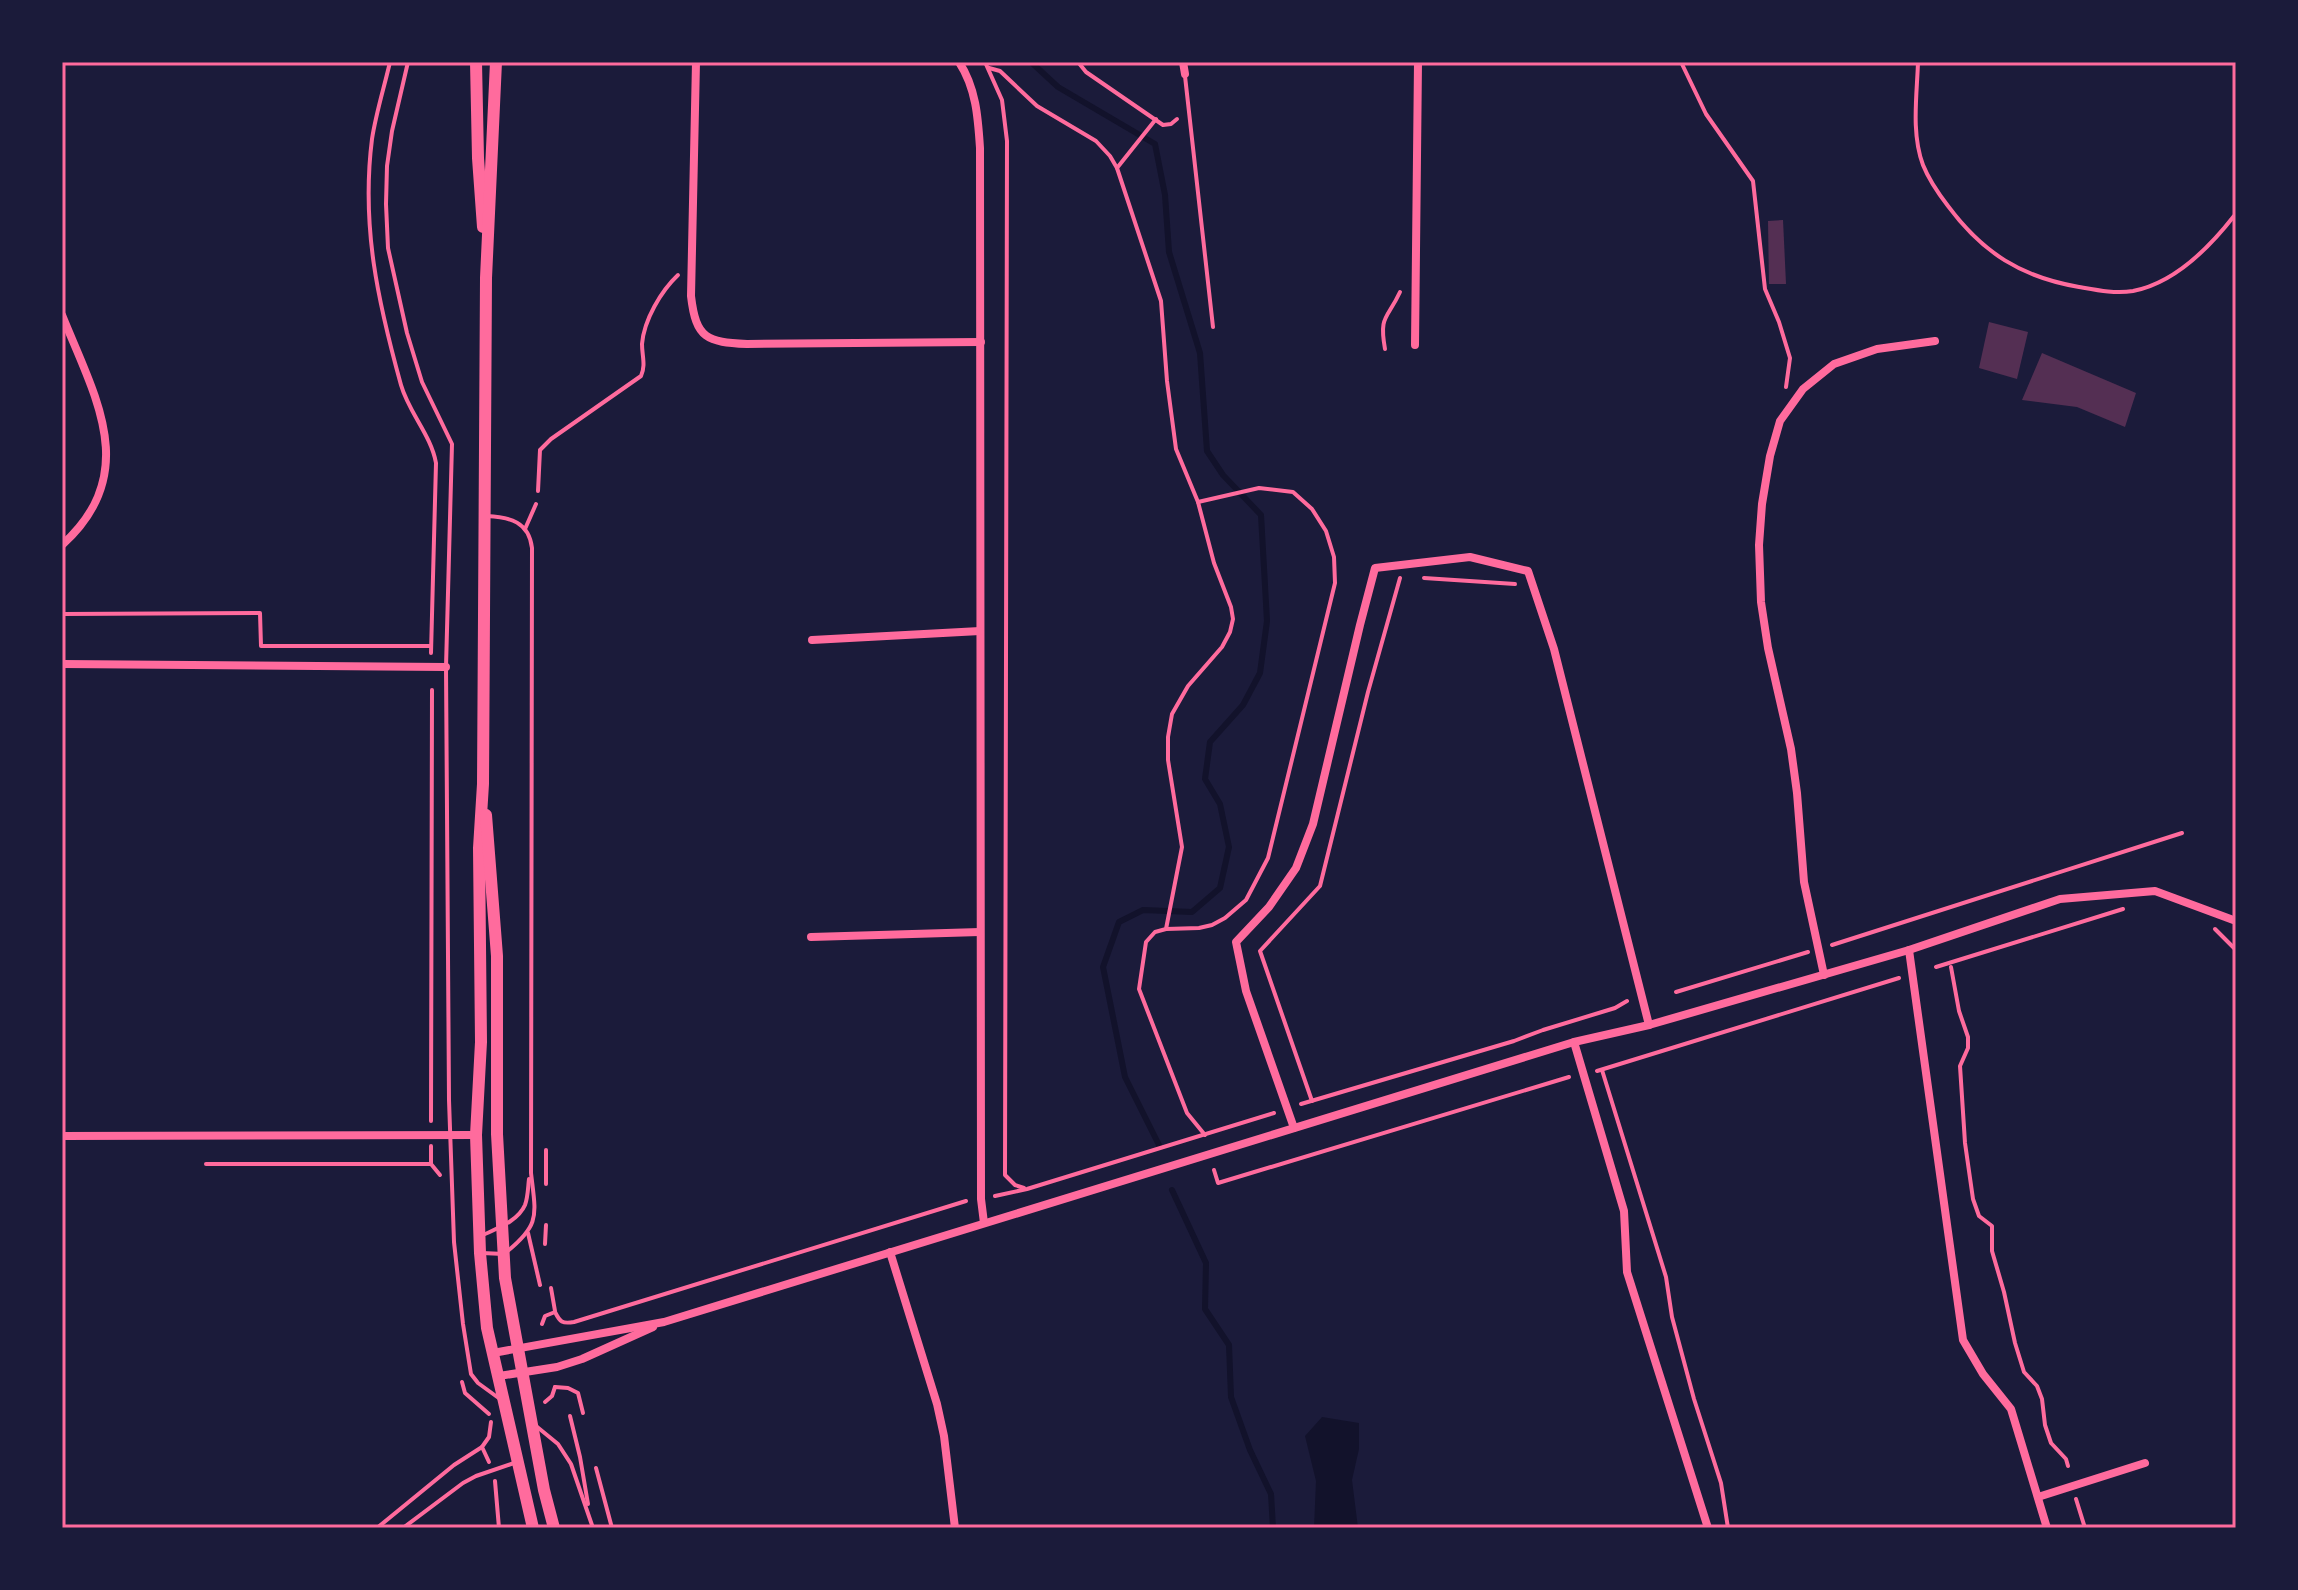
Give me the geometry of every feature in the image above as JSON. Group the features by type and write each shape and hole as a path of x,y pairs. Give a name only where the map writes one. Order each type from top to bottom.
{"main road":[{"path":"476,62 478,158 486,278"},
{"path":"496,62 486,278 483,784 479,848 481,1042 476,1135 483,1306 533,1528"},
{"path":"483,784 497,956 497,1134 508,1301 554,1528"},
{"path":"476,1135 497,1134"}],"street":[{"path":"696,62 691,272 693,317 703,334 721,343 981,342"},
{"path":"959,62 978,108 980,148 980,932 981,1199 984,1223"},
{"path":"1183,62 1185,74"},
{"path":"1415,345 1418,62"},
{"path":"62,315 100,413 107,454 104,478 94,507 62,545"},
{"path":"1824,975 1804,882 1791,749 1761,602 1759,545 1770,456 1780,421 1803,389 1834,364 1877,349 1935,341"},
{"path":"1294,1128 1246,991 1236,942 1269,907 1296,868 1313,824 1375,568 1470,557 1528,571 1554,649 1649,1025"},
{"path":"812,640 980,631"},
{"path":"62,664 446,667"},
{"path":"493,1353 664,1322 1574,1042 1649,1025 1909,950 2060,899 2155,891 2236,921"},
{"path":"811,937 980,932"},
{"path":"1909,950 1963,1340 1983,1374 2011,1409 2047,1528"},
{"path":"1574,1042 1624,1211 1627,1272 1708,1528"},
{"path":"62,1136 476,1135"},
{"path":"890,1252 937,1404 955,1528"},
{"path":"499,1376 557,1367 596,1354 664,1322"},
{"path":"2038,1497 2145,1463"}],"lane":[{"path":"408,62 387,166 388,248 407,333 422,382 452,444 446,667 450,1136 454,1242 471,1374 504,1402"},
{"path":"1185,74 1213,327"},
{"path":"525,529 536,504"},
{"path":"480,1253 504,1254 528,1233 534,1217 531,1173 531,540 525,529 510,518 485,516"},
{"path":"479,1237 515,1218 526,1204 531,1173"},
{"path":"528,1233 540,1285"},
{"path":"570,1416 590,1518"},
{"path":"531,1422 558,1444 565,1455 575,1474 593,1528"},
{"path":"403,1528 476,1476 517,1462"}],"path":[{"path":"390,62 373,137 368,222 380,306 402,388 411,412 432,447 436,463 431,646 431,1164 440,1174 441,1189"},
{"path":"985,62 1002,100 1007,141 1005,1175 1015,1185 1027,1189 1287,1109"},
{"path":"1078,62 1086,72 1163,125 1171,124 1189,109"},
{"path":"1681,62 1706,114 1753,181 1765,289 1790,358 1786,389"},
{"path":"1918,62 1917,141 1922,163 1934,187 1973,237 2024,272 2059,284 2101,291 2133,291 2162,281 2181,269 2218,238 2234,216"},
{"path":"989,68 1000,71 1047,113 1096,141 1117,168 1161,301 1176,449 1198,502 1214,563 1231,607 1233,619 1222,647 1188,686 1172,714 1168,760 1182,847 1166,929"},
{"path":"1117,168 1154,121"},
{"path":"536,504 540,450 641,376 644,370 642,343 656,304 671,281 682,272 691,272"},
{"path":"1385,349 1383,322 1402,289"},
{"path":"1198,502 1259,488 1293,492 1312,509 1326,531 1334,557 1335,583 1268,858 1246,900 1225,918 1199,928 1155,932 1146,942 1139,989 1187,1113 1205,1136"},
{"path":"1312,1101 1260,951 1320,886 1400,576"},
{"path":"1421,578 1523,585"},
{"path":"62,614 260,613 261,646 431,646"},
{"path":"1676,992 2182,833"},
{"path":"1936,967 2123,909"},
{"path":"1951,967 1959,1011 1968,1037 1968,1048 1960,1066 1965,1143 1973,1199 1979,1216 1992,1226 1992,1251 2024,1372 2037,1386 2051,1443 2066,1459 2068,1466"},
{"path":"1583,1073 1602,1070 1905,976"},
{"path":"1299,1105 1615,1008 1627,1002 1623,987"},
{"path":"1602,1070 1666,1277 1672,1317 1721,1483 1728,1528"},
{"path":"1214,1170 1218,1183 1571,1076"},
{"path":"546,1150 546,1191"},
{"path":"206,1164 431,1164"},
{"path":"550,1280 555,1312 564,1324 963,1202"},
{"path":"545,1249 546,1219"},
{"path":"542,1324 545,1316 555,1312"},
{"path":"543,1404 552,1396 553,1381"},
{"path":"377,1528 454,1465 482,1447 489,1437 490,1415"},
{"path":"482,1447 493,1470 499,1528"},
{"path":"2074,1493 2085,1528"}],"shaded area":[{"path":"1322,1417 1359,1423 1359,1449 1352,1480 1358,1528 1314,1528 1316,1481 1305,1436"}],"building":[{"path":"1783,220 1786,284 1769,284 1768,221"},
{"path":"1989,322 2028,332 2017,379 1979,368"},
{"path":"2042,353 2136,393 2125,427 2077,407 2022,400"}],"waterway":[{"path":"1031,62 1058,87 1155,144 1165,195 1169,252 1200,353 1207,451 1223,475 1261,515 1267,621 1260,673 1243,705 1210,742 1205,779 1220,804 1229,847 1220,888 1192,912 1143,910 1119,922 1103,967 1125,1077 1159,1145"},
{"path":"1172,1190 1206,1263 1205,1309 1229,1345 1231,1397 1250,1450 1271,1494 1273,1528"}]}
